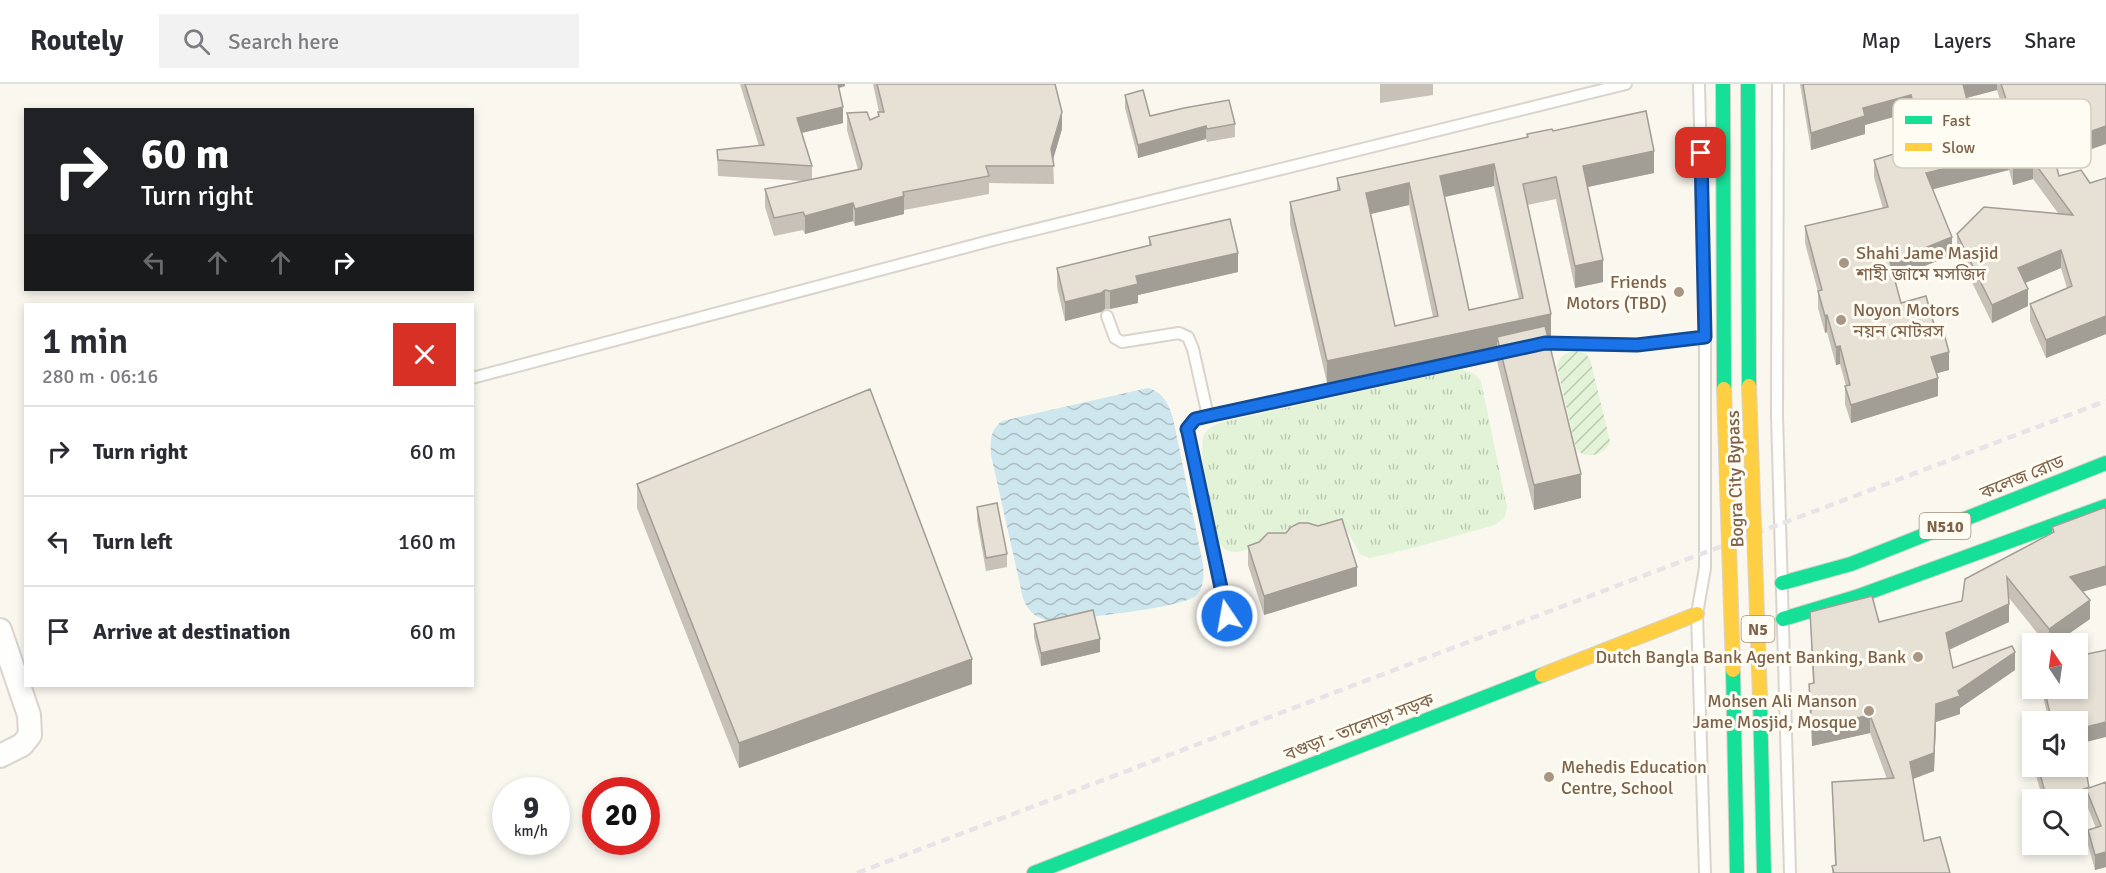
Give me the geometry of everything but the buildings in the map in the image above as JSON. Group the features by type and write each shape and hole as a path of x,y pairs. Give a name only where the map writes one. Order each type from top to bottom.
{"main road":[{"name":"Bogra City Bypass","path":"1723,84 1724,389 1736,752 1737,873"},
{"name":"Bogra City Bypass","path":"1748,84 1749,386 1762,746 1764,873"},
{"name":"কলেজ রোড","path":"1782,583 1851,564 2106,463"},
{"name":"N510","path":"1783,619 1856,597 2106,506"},
{"name":"বগুড়া - তালোড়া সড়ক","path":"1034,873 1707,612"}],"street":[{"path":"0,630 29,715 30,735 22,745 0,756"}],"lane":[{"path":"474,377 993,240 1626,84"},
{"path":"1699,84 1705,337 1707,612 1705,873"},
{"path":"1778,84 1777,416 1790,873"},
{"path":"1107,316 1115,338 1122,342 1179,333 1188,337 1193,349 1208,416"},
{"path":"1227,616 1187,429 1195,419 1545,343 1637,345 1705,337"},
{"path":"1707,612 1782,599"}],"green space":[{"path":"1576,351 1585,353 1590,359 1610,441 1605,450 1595,455 1584,454 1576,448 1557,367 1563,355"},
{"path":"1457,370 1470,372 1481,381 1507,507 1505,517 1495,525 1370,558 1360,554 1348,532 1342,527 1237,552 1224,549 1217,537 1206,490 1202,456 1204,435 1210,428 1223,422"}],"water":[{"path":"1148,388 1163,397 1171,411 1203,564 1201,588 1197,595 1188,600 1151,608 1050,621 1041,618 1030,611 1023,598 991,455 993,432 1002,421"}],"railway":[{"path":"857,873 2106,401"}],"traffic: fast":[{"path":"1723,84 1724,389"},
{"path":"1748,84 1749,386"},
{"path":"1782,583 1851,564 2106,463"},
{"path":"1783,619 1856,597 2106,506"},
{"path":"1733,670 1737,873"},
{"path":"1034,873 1542,675"},
{"path":"1760,698 1764,873"}],"traffic: slow":[{"path":"1749,386 1760,698"},
{"path":"1724,389 1733,670"},
{"path":"1542,675 1697,614"}],"place":[{"name":"Shahi Jame Masjid শাহী জামে মসজিদ","path":"1844,263"},
{"name":"Friends Motors (TBD)","path":"1679,292"},
{"name":"Noyon Motors নয়ন মোটরস","path":"1841,320"},
{"name":"Dutch Bangla Bank Agent Banking, Bank","path":"1918,657"},
{"name":"Mohsen Ali Manson Jame Mosjid, Mosque","path":"1869,711"},
{"name":"Mehedis Education Centre, School","path":"1549,777"}],"route":[{"path":"1227,616 1187,429 1192,421 1545,343 1637,345 1705,337 1701,153"}]}
